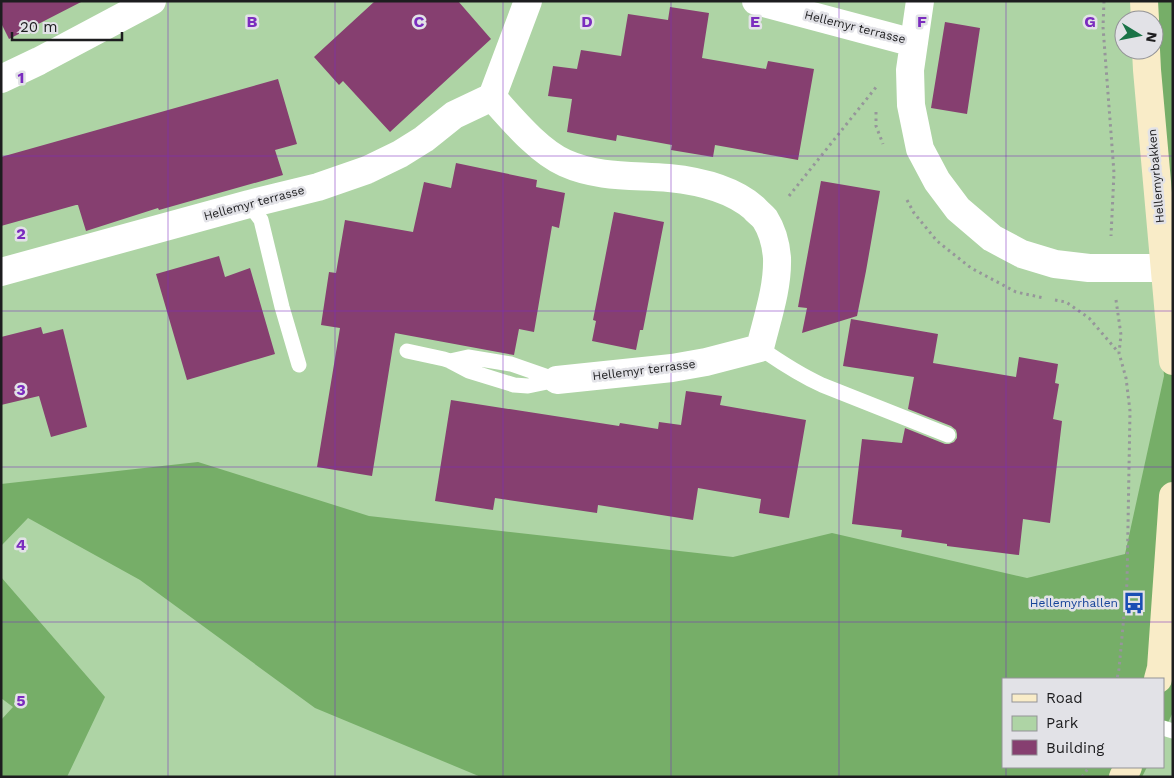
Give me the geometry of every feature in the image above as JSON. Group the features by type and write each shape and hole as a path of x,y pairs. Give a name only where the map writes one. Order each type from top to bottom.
{"street":[{"path":"1,79 152,1"},
{"path":"528,1 492,97 547,153 564,163 607,174 671,178 716,186 745,201 764,218 774,238 777,258 776,277 760,348"},
{"name":"Hellemyr terrasse","path":"756,1 914,43 910,70 910,105 920,149 937,181 958,210 992,238 1022,254 1055,264 1089,268 1165,268"},
{"path":"914,43 920,1"},
{"name":"Hellemyrbakken","path":"1147,60 1173,362"},
{"name":"Hellemyr terrasse","path":"1,272 318,187 367,170 400,154 424,139 454,115 492,97"},
{"name":"Hellemyr terrasse","path":"557,380 672,368 706,362 760,348"},
{"path":"1158,678 1161,668 1173,496"}],"lane":[{"path":"249,204 261,220 282,307 299,364"},
{"path":"760,348 804,377 948,435"},
{"path":"407,351 450,361 468,358 511,364 557,380"}],"path":[{"path":"1104,1 1103,27 1114,173 1111,239 1112,268 1121,335 1119,353 1126,378 1130,411 1127,583 1120,669 1117,678"},
{"path":"764,218 778,209 900,56 914,43"}],"green space":[{"path":"1,1 1173,1 1173,777 1,777"},
{"path":"1136,1 1173,1 1173,712 1164,731 1164,678 1002,678 1002,768 1146,768 1142,777 481,777 315,708 140,580 28,518 1,546 1,484 198,462 369,516 733,557 832,533 1027,578 1125,554 1164,376 1140,60 1164,60 1164,10 1145,10"},
{"path":"1,577 105,697 67,777 1,777 1,720 13,707 1,698"}],"building":[{"path":"1,1 83,1 9,39 1,23"},
{"path":"375,1 458,1 491,39 390,132 343,81 339,85 314,57"},
{"path":"670,7 709,13 702,58 766,69 768,61 814,69 798,160 715,145 713,157 671,150 672,145 617,135 616,141 567,132 572,99 548,96 553,66 577,69 581,50 621,56 628,14 668,20"},
{"path":"945,22 980,28 967,114 931,108"},
{"path":"278,79 297,144 275,150 283,175 159,210 158,208 86,231 78,205 1,226 1,157"},
{"path":"456,163 537,180 536,187 565,193 559,228 552,226 534,332 519,329 514,355 395,333 372,476 317,467 340,328 321,325 329,272 336,273 345,220 413,232 424,182 451,188"},
{"path":"821,181 880,191 857,316 802,333 807,308 798,307"},
{"path":"614,212 664,222 643,330 640,330 636,350 592,341 596,321 593,320"},
{"path":"219,256 225,277 250,268 275,354 187,380 156,274"},
{"path":"851,319 938,334 933,363 1016,377 1019,357 1058,364 1055,383 1059,384 1053,419 1062,421 1050,523 1023,519 1019,555 947,546 947,544 901,537 902,530 852,524 862,439 902,443 905,428 949,444 954,442 957,434 956,430 951,426 908,409 914,377 843,366"},
{"path":"41,327 43,334 63,329 87,427 51,437 39,396 1,405 1,337"},
{"path":"686,391 722,396 720,405 806,420 789,518 759,513 761,499 698,488 693,520 598,505 597,513 495,498 493,510 435,501 451,400 619,426 620,423 658,429 659,422 681,425"}],"place":[{"name":"Hellemyrhallen","path":"1134,603"}]}
